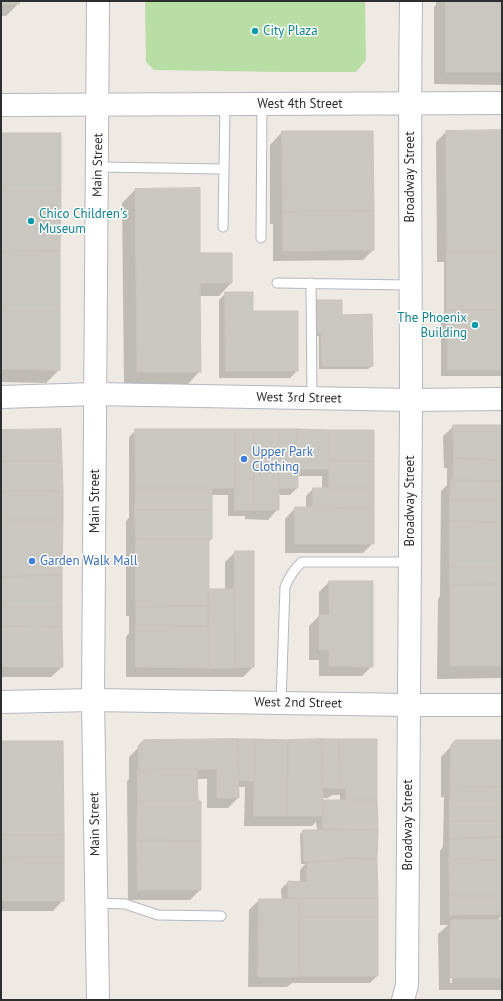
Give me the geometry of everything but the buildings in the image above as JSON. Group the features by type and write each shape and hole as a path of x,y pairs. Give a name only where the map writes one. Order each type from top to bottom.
{"main road":[{"name":"Main Street","path":"98,1 93,700 98,1000"},
{"name":"Broadway Street","path":"403,1000 407,985 411,400 411,1"},
{"name":"West 4th Street","path":"1,105 502,103"},
{"name":"West 3rd Street","path":"1,397 95,394 411,400 502,399"},
{"name":"West 2nd Street","path":"1,702 93,700 502,705"}],"lane":[{"path":"223,227 225,104"},
{"path":"261,238 262,104"},
{"path":"98,167 224,169"},
{"path":"277,283 410,285"},
{"path":"311,283 312,398"},
{"path":"281,703 285,587 296,567 302,562 410,562"},
{"path":"97,903 125,904 158,915 221,916"}],"green space":[{"name":"City Plaza","path":"145,1 365,1 366,60 356,72 154,70 146,62"}],"place":[{"name":"City Plaza","path":"255,31"},
{"name":"Chico Children's Museum","path":"31,221"},
{"name":"The Phoenix Building","path":"475,325"},
{"name":"Upper Park Clothing","path":"244,459"},
{"name":"Garden Walk Mall","path":"32,561"}]}
